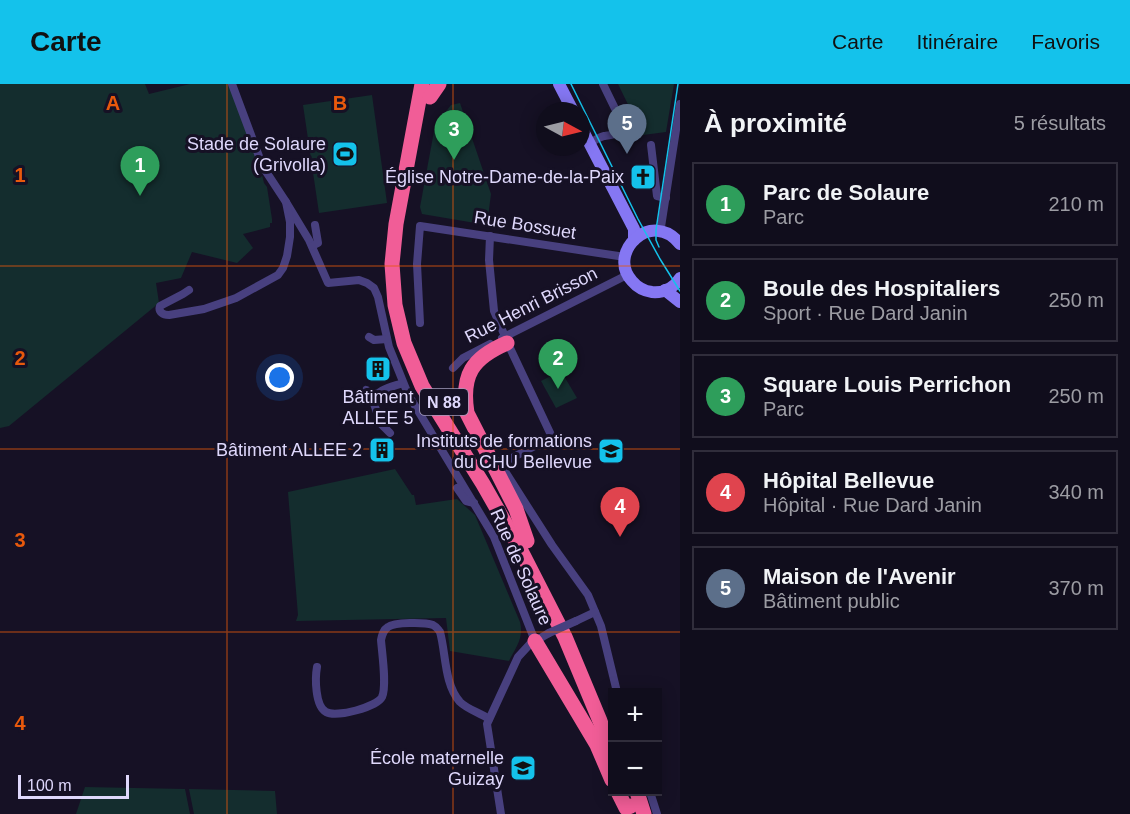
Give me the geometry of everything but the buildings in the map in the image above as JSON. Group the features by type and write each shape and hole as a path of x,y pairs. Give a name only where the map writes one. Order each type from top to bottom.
{"highway":[{"path":"428,88 439,84"},
{"name":"N 88","path":"428,88 402,248 402,285 408,320 421,362 430,379 528,541 564,614 608,716"},
{"name":"N 88","path":"428,88 396,224 392,264 395,305 404,343 422,386 483,484 520,549 565,637 608,743"},
{"name":"N 88","path":"506,340 473,366 466,380 464,397 466,413 516,509 528,541"},
{"path":"535,640 597,745 608,771"},
{"path":"620,796 626,808 635,803"}],"main road":[{"path":"559,84 568,102"},
{"path":"590,143 634,229 633,240 625,256 627,275 635,285 656,292 675,285 680,278"},
{"path":"633,240 648,231 658,230 674,237 680,244"},
{"path":"665,290 680,302"}],"street":[{"name":"Rue de Solaure","path":"232,84 263,167 312,246 328,284 359,280 374,288 387,339 408,394 494,537 535,640"},
{"path":"590,143 600,137 621,132 623,128 603,84"},
{"path":"658,230 661,227 680,104"},
{"path":"651,145 657,196 666,198"},
{"path":"189,290 160,306 161,313 169,315 204,309 236,298 278,275 287,256 290,237 286,202"},
{"path":"312,246 318,243 315,225"},
{"name":"Rue Bossuet","path":"420,323 417,264 420,226 625,256"},
{"path":"490,236 489,260 494,311 552,437 508,459 504,465 506,473 588,596 601,626 616,688"},
{"name":"Rue Henri Brisson","path":"453,368 463,358 506,340 627,275"},
{"path":"372,337 387,339"},
{"path":"386,431 377,421 373,401 392,385 403,382"},
{"path":"366,390 381,392"},
{"path":"458,492 466,501 474,503"},
{"path":"501,814 487,724 489,719 518,657 535,640 595,612"},
{"path":"317,668 315,677 319,704 325,712 335,715 375,704 381,700 384,687 382,633 394,624 430,624 440,632 447,676 456,697 461,704 489,719"},
{"path":"651,796 657,814"}],"green space":[{"path":"0,84 145,84 149,94 190,84 230,85 267,187 272,223 270,227 243,234 253,248 237,263 192,252 181,278 156,283 159,303 9,426 0,428"},
{"path":"618,84 674,84 666,132 643,135"},
{"name":"Stade de Solaure (Grivolla)","path":"372,95 387,203 319,213 303,105"},
{"path":"460,103 491,194 487,225 422,214 420,207 435,126 451,105"},
{"path":"561,371 577,398 556,408 541,381"},
{"path":"395,469 414,495 416,505 457,499 475,515 520,622 520,638 509,661 450,651 446,618 296,621 298,615 288,492"},
{"path":"85,787 185,789 190,814 76,814"},
{"path":"189,789 275,791 277,814 194,814"}],"tram line":[{"path":"571,84 638,219 680,291"},
{"path":"659,247 656,230 678,84"}],"place":[{"name":"Stade de Solaure (Grivolla)","path":"345,154"},
{"name":"Maison de l'Avenir","path":"627,154"},
{"name":"Square Louis Perrichon","path":"454,160"},
{"name":"Église Notre-Dame-de-la-Paix","path":"643,177"},
{"name":"Parc de Solaure","path":"140,196"},
{"name":"Bâtiment ALLEE 5","path":"378,369"},
{"name":"Boule des Hospitaliers","path":"558,389"},
{"name":"Bâtiment ALLEE 2","path":"382,450"},
{"name":"Instituts de formations du CHU Bellevue","path":"611,451"},
{"name":"Hôpital Bellevue","path":"620,537"},
{"name":"École maternelle Guizay","path":"523,768"}]}
